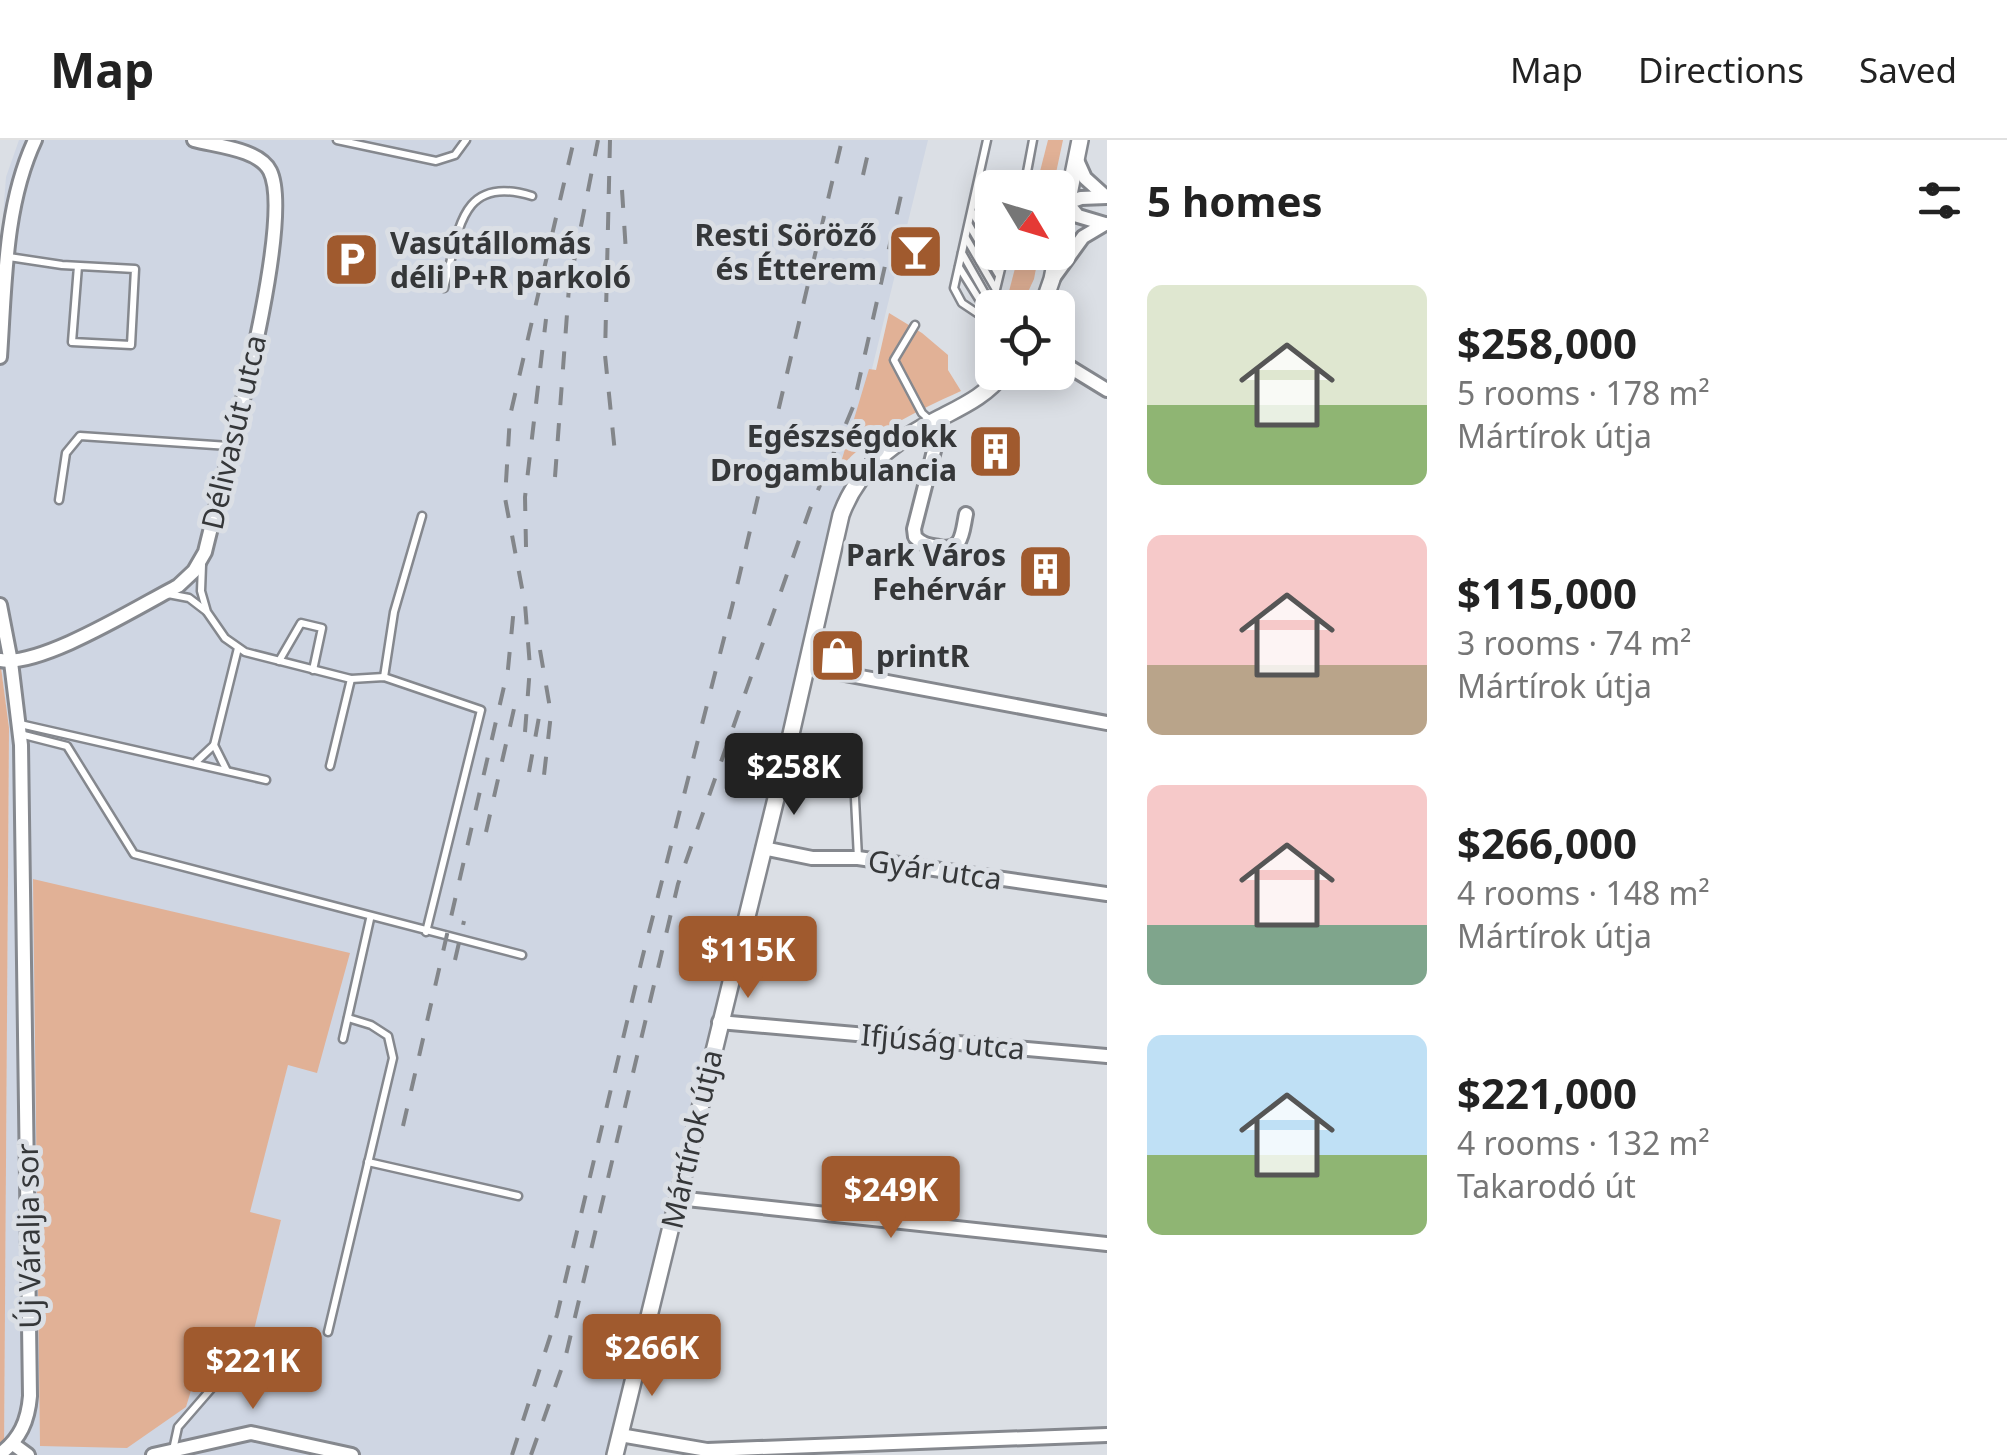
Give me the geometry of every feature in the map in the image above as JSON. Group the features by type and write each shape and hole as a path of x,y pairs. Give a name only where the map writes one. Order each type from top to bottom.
{"street":[{"path":"0,357 17,191 35,140"},
{"name":"Délivasút utca","path":"6,661 43,654 158,596 187,578 205,552 264,299 275,227 274,188 270,170 257,158 194,140"},
{"path":"1074,170 1080,140"},
{"path":"1076,158 1086,178 1106,197"},
{"path":"1075,200 1106,197"},
{"path":"1075,212 1106,224"},
{"path":"1052,279 1084,237 1106,224"},
{"path":"1048,290 1054,270"},
{"path":"1075,370 1107,390"},
{"name":"Mártírok útja","path":"615,1455 807,668 835,532 848,495 862,473 882,454 975,400 985,390"},
{"path":"932,422 936,438 915,538 922,544 956,547 966,514"},
{"name":"Új Váralja sor","path":"0,604 6,661 20,729 30,1396 25,1424 12,1444"},
{"path":"807,668 1107,723"},
{"name":"Gyár utca","path":"764,848 812,858 858,858 1107,894"},
{"name":"Ifjúság utca","path":"719,1022 1107,1056"},
{"path":"677,1198 1107,1244"},
{"path":"153,1455 251,1433 352,1455"},
{"path":"620,1434 707,1452 881,1448 1107,1435"},
{"path":"1055,1455 1056,1438"},
{"path":"0,1454 12,1444 28,1455"}],"lane":[{"path":"337,140 436,161 455,156 466,140"},
{"path":"975,310 958,299 954,288 988,140"},
{"path":"1027,170 1033,140"},
{"path":"444,288 464,216 475,198 495,189 532,196"},
{"path":"971,210 975,217"},
{"path":"968,224 999,276"},
{"path":"965,237 996,290"},
{"path":"961,252 983,290"},
{"path":"8,256 135,269 130,345 72,342 78,266"},
{"path":"958,266 975,294"},
{"path":"996,290 1000,270"},
{"path":"915,325 894,360 922,413 932,422"},
{"path":"59,500 66,453 80,436 229,446"},
{"path":"384,676 394,612 422,516"},
{"path":"205,552 200,578 207,612 217,629 238,648 351,679 384,676 481,710 426,932"},
{"path":"158,596 181,595 207,612"},
{"path":"279,661 301,622 322,628 313,670"},
{"path":"196,761 214,746 238,648"},
{"path":"330,766 351,679"},
{"path":"20,729 196,761 266,780"},
{"path":"20,729 67,746 134,854 522,956"},
{"path":"214,746 226,770"},
{"path":"854,779 858,858"},
{"path":"343,1039 370,918"},
{"path":"328,1332 393,1058 392,1047 380,1029 348,1018"},
{"path":"368,1162 518,1196"},
{"path":"173,1451 178,1427 211,1388"}],"shaded area":[{"path":"19,140 928,140 606,1455 4,1455 9,728 0,660 0,255 6,177","holes":["34,879 318,1072 288,1064 249,1213 281,1220 239,1390 193,1384 40,1445"]},
{"path":"1048,140 1063,140 1057,170 1040,170"},
{"path":"1015,270 1036,270 1029,290 1009,290"},
{"path":"889,313 948,355 948,370 961,391 880,433 839,469 869,369 876,370"},
{"path":"0,660 9,728 4,1455 0,1455"},
{"path":"33,879 350,953 317,1073 288,1065 250,1212 281,1220 239,1391 193,1384 186,1407 127,1448 40,1446"}],"railway":[{"path":"525,732 530,667 525,604 505,498 510,416 574,140"},
{"path":"555,477 569,287 598,140"},
{"path":"610,140 605,355 615,453"},
{"path":"512,1455 557,1315 732,607 842,140"},
{"path":"863,175 871,140"},
{"path":"531,1455 565,1359 678,884 810,509 853,407 904,182"},
{"path":"622,190 627,268"},
{"path":"526,547 525,497 546,319"},
{"path":"403,1126 508,669 514,607"},
{"path":"540,650 551,714 544,775"},
{"path":"486,832 516,700"},
{"path":"529,772 539,717"},
{"path":"455,960 464,921"}],"place":[{"name":"Resti Söröző és Étterem","path":"916,251"},
{"name":"Vasútállomás déli P+R parkoló","path":"351,259"},
{"name":"Egészségdokk Drogambulancia","path":"996,452"},
{"name":"Park Város Fehérvár","path":"1045,571"},
{"name":"printR","path":"837,655"}]}
